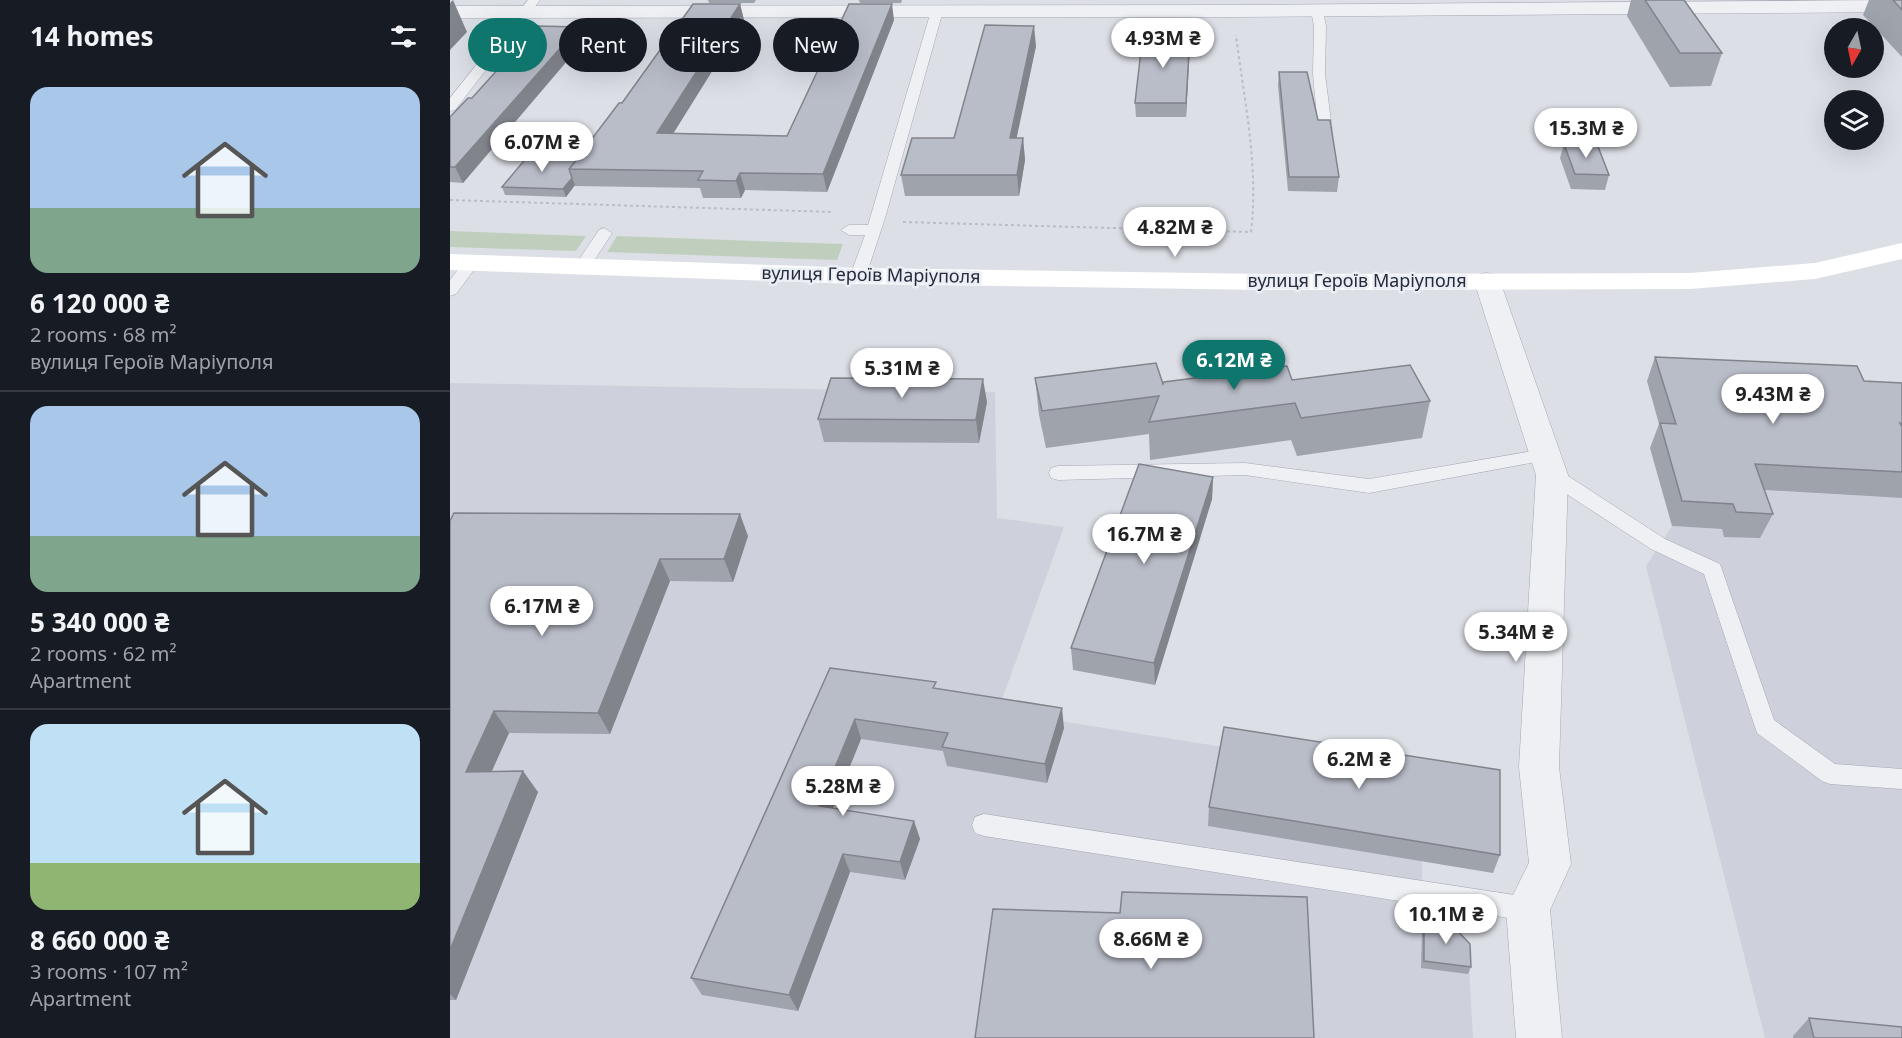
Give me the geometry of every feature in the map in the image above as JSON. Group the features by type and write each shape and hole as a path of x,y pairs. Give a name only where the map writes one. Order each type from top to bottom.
{"main road":[{"name":"вулиця Героїв Маріуполя","path":"460,263 858,276 1266,282 1690,281 1815,271 1902,251"}],"street":[{"path":"450,12 530,6 937,11 1234,11 1329,7 1902,6"},
{"path":"1487,281 1548,465 1539,767 1550,864 1528,909 1539,1038"}],"lane":[{"path":"450,107 530,6"},
{"path":"1325,129 1319,74 1320,26 1329,7"},
{"path":"858,276 876,224 937,11"},
{"path":"849,230 876,224"},
{"path":"582,267 604,233"},
{"path":"450,291 460,263"},
{"path":"1058,473 1245,469 1369,486 1548,465 1658,544 1713,569 1765,726 1830,774 1902,779"},
{"path":"984,825 1528,909"}],"path":[{"path":"450,200 843,212 876,224 1251,232 1256,198 1251,125 1239,62 1234,11"}],"shaded area":[{"path":"450,383 995,392 997,518 1064,527 998,711 1223,747 1422,861 1422,928 1448,931 1468,950 1473,1038 450,1038"},
{"path":"1743,489 1902,498 1902,1038 1765,1038 1646,566 1672,526 1722,529"}],"green space":[{"path":"450,231 586,236 576,251 450,247"},
{"path":"617,236 843,244 837,260 607,252"}],"building":[{"path":"1645,0 1684,0 1722,53 1680,53"},
{"path":"1893,0 1902,0 1902,10"},
{"path":"693,4 740,4 731,18 683,18"},
{"path":"849,4 892,4 823,174 740,173 736,181 698,180 703,171 569,169 619,103 622,103 644,72 647,72 647,68 659,51 659,72 696,72 657,133 787,136 817,72 859,72 859,18 842,18"},
{"path":"985,25 1034,26 1010,138 1023,138 1017,175 901,175 912,138 954,138"},
{"path":"547,26 559,27 559,50 547,63"},
{"path":"1143,33 1190,34 1186,103 1135,103"},
{"path":"495,72 539,72 455,167 450,167 450,117 468,98 472,98"},
{"path":"1279,72 1307,72 1318,120 1330,120 1339,177 1289,177"},
{"path":"1564,144 1597,144 1609,175 1575,174"},
{"path":"528,156 578,158 569,169 572,178 563,189 502,187"},
{"path":"1655,357 1857,366 1864,381 1902,383 1902,424 1900,423 1902,427 1902,472 1755,464 1773,514 1736,512 1733,504 1682,501 1660,423 1676,424"},
{"path":"1156,363 1163,384 1164,382 1287,366 1292,380 1410,365 1430,401 1301,418 1295,403 1149,422 1159,396 1042,411 1035,378"},
{"path":"831,378 983,379 976,420 818,419"},
{"path":"1139,464 1213,477 1154,663 1071,648"},
{"path":"454,513 740,514 724,559 660,559 598,713 494,711 466,772 523,771 450,950 450,521"},
{"path":"830,668 936,682 933,688 1062,708 1045,764 942,747 948,733 855,719 819,806 914,821 900,862 843,854 789,995 691,978"},
{"path":"1224,727 1500,770 1500,855 1209,807"},
{"path":"1122,892 1307,897 1314,1038 975,1038 993,909 1120,913"},
{"path":"1424,921 1451,924 1470,944 1471,967 1424,961"},
{"path":"1809,1018 1902,1027 1902,1038 1814,1038"}]}
